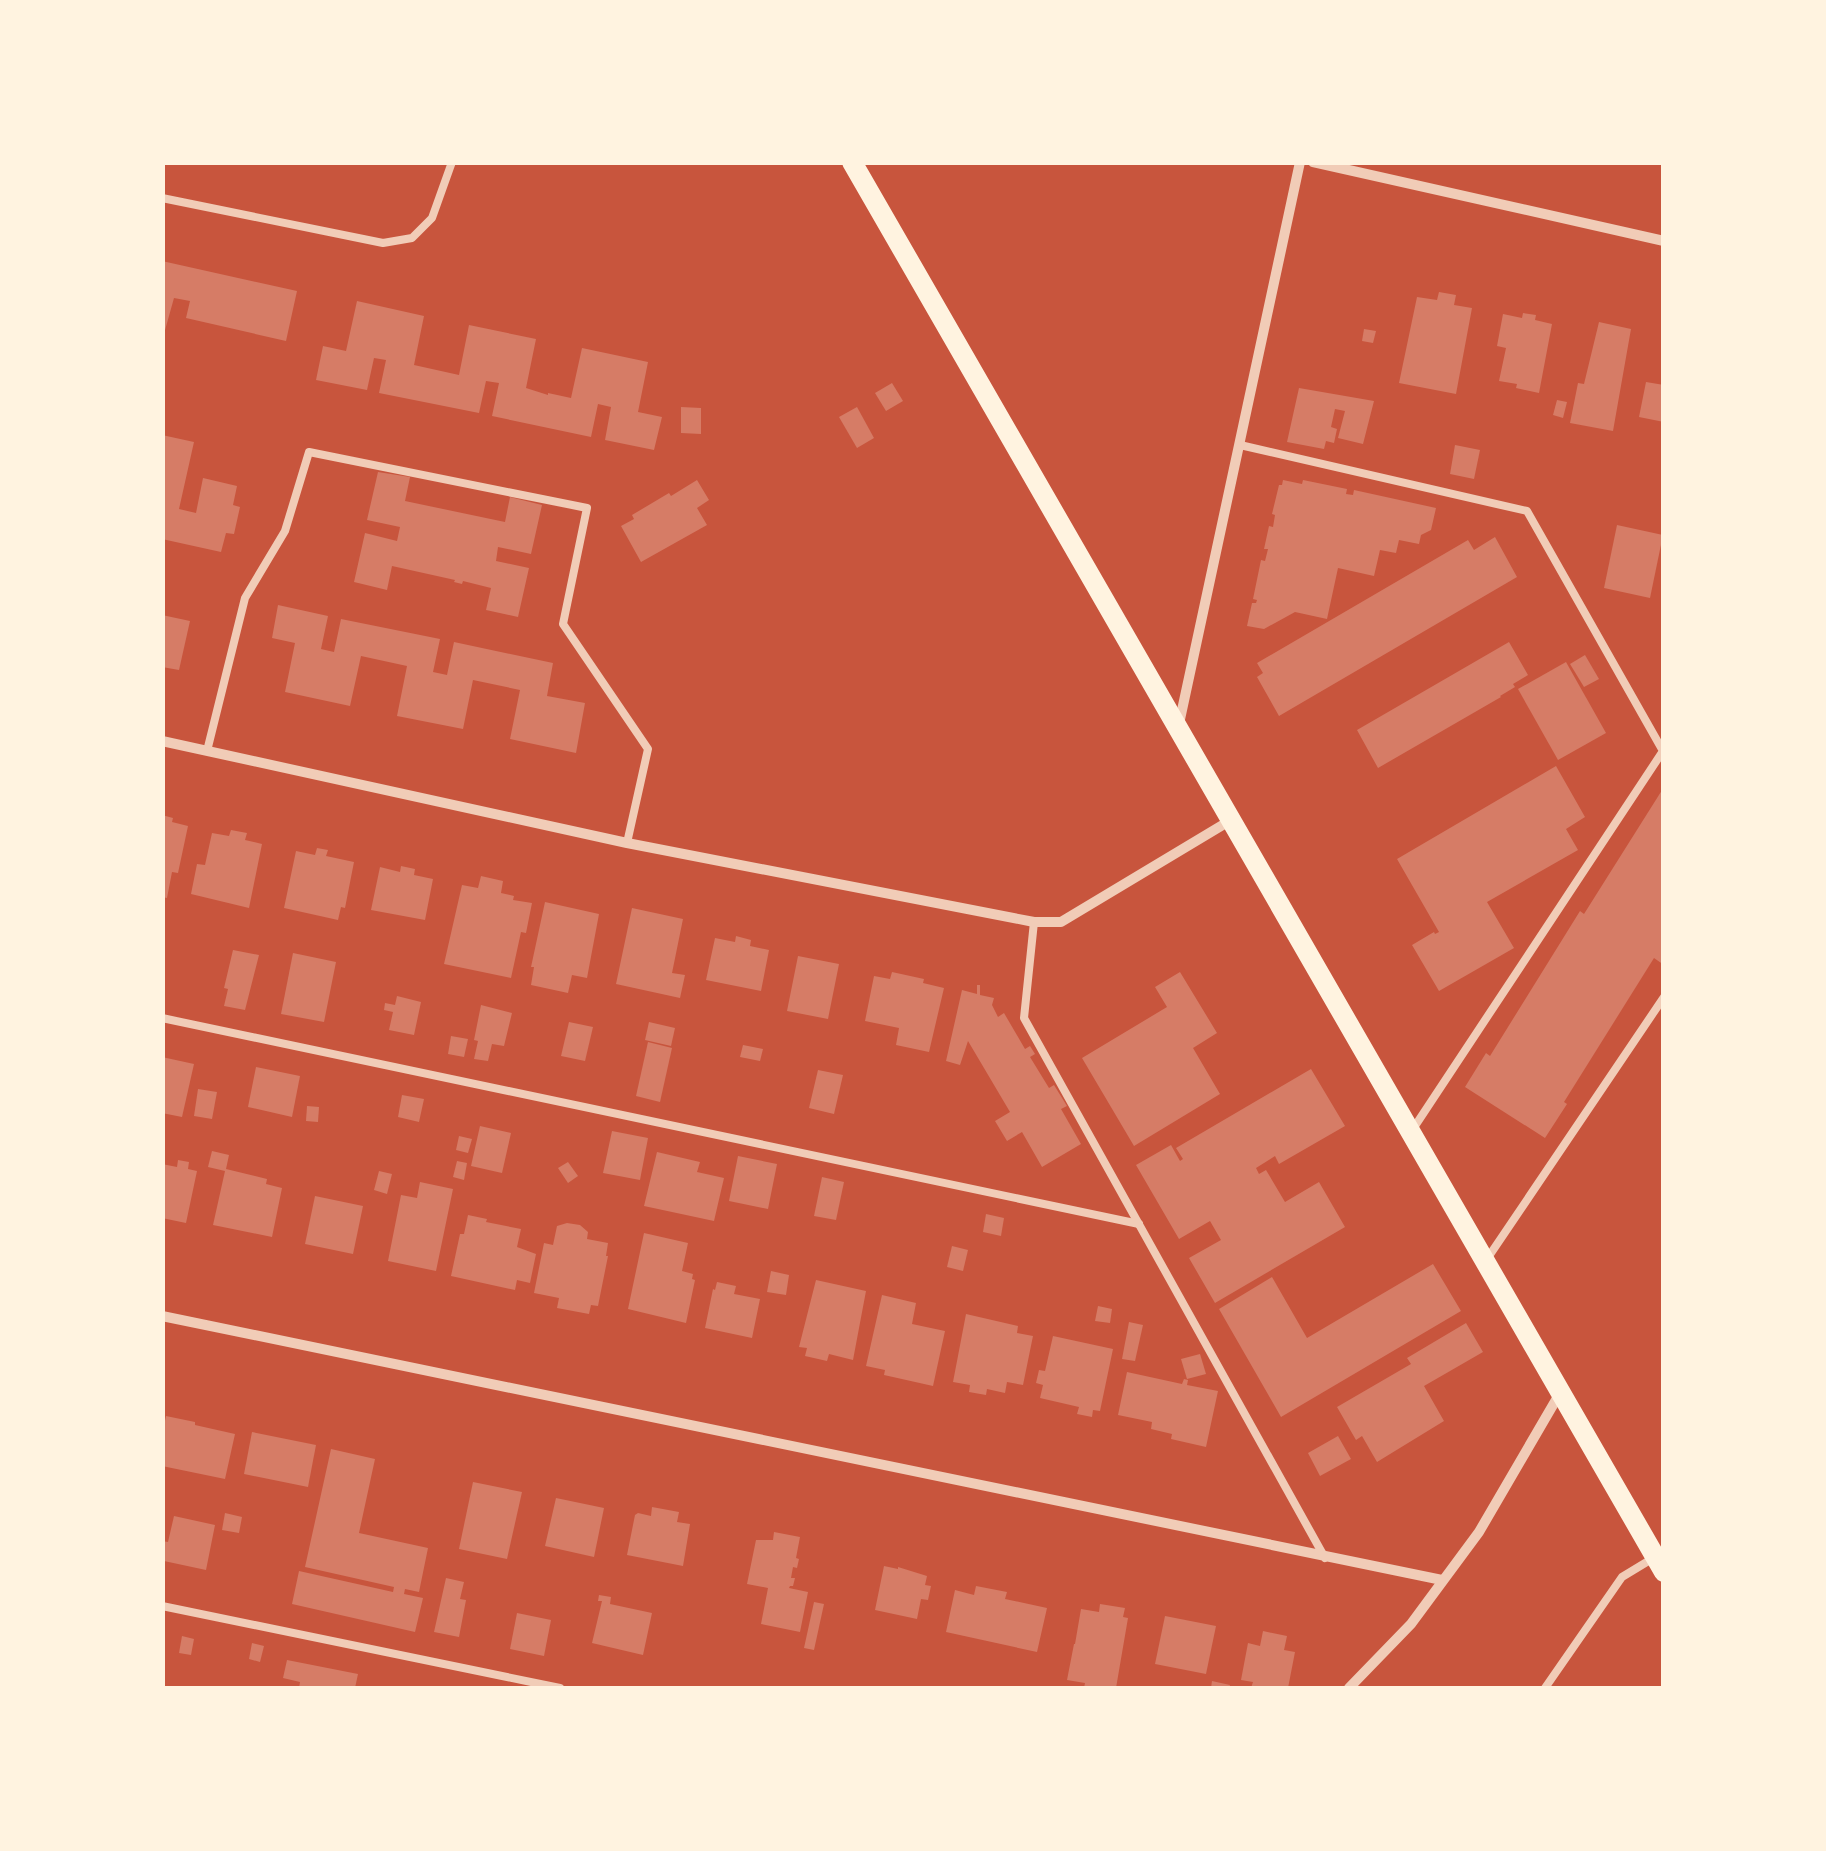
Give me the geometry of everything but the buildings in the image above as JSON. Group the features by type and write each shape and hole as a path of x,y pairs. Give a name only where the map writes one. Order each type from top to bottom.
{"main road":[{"path":"852,162 1659,1565"}],"street":[{"path":"1178,728 1300,162"},
{"path":"1312,162 1664,241"},
{"path":"162,741 627,843 1034,922 1061,922 1231,820"},
{"path":"162,1316 1442,1580"},
{"path":"1349,1688 1411,1624 1479,1532 1560,1394"}],"lane":[{"path":"162,198 384,242 412,238 432,218 452,162"},
{"path":"1240,444 1528,511 1663,751 1410,1133"},
{"path":"207,750 245,598 286,531 308,452 586,508 563,624 648,750 627,843"},
{"path":"1034,922 1024,1018 1325,1558"},
{"path":"1485,1263 1664,996"},
{"path":"162,1018 1139,1224"},
{"path":"1545,1688 1622,1577 1659,1565"},
{"path":"162,1606 560,1688"}]}
